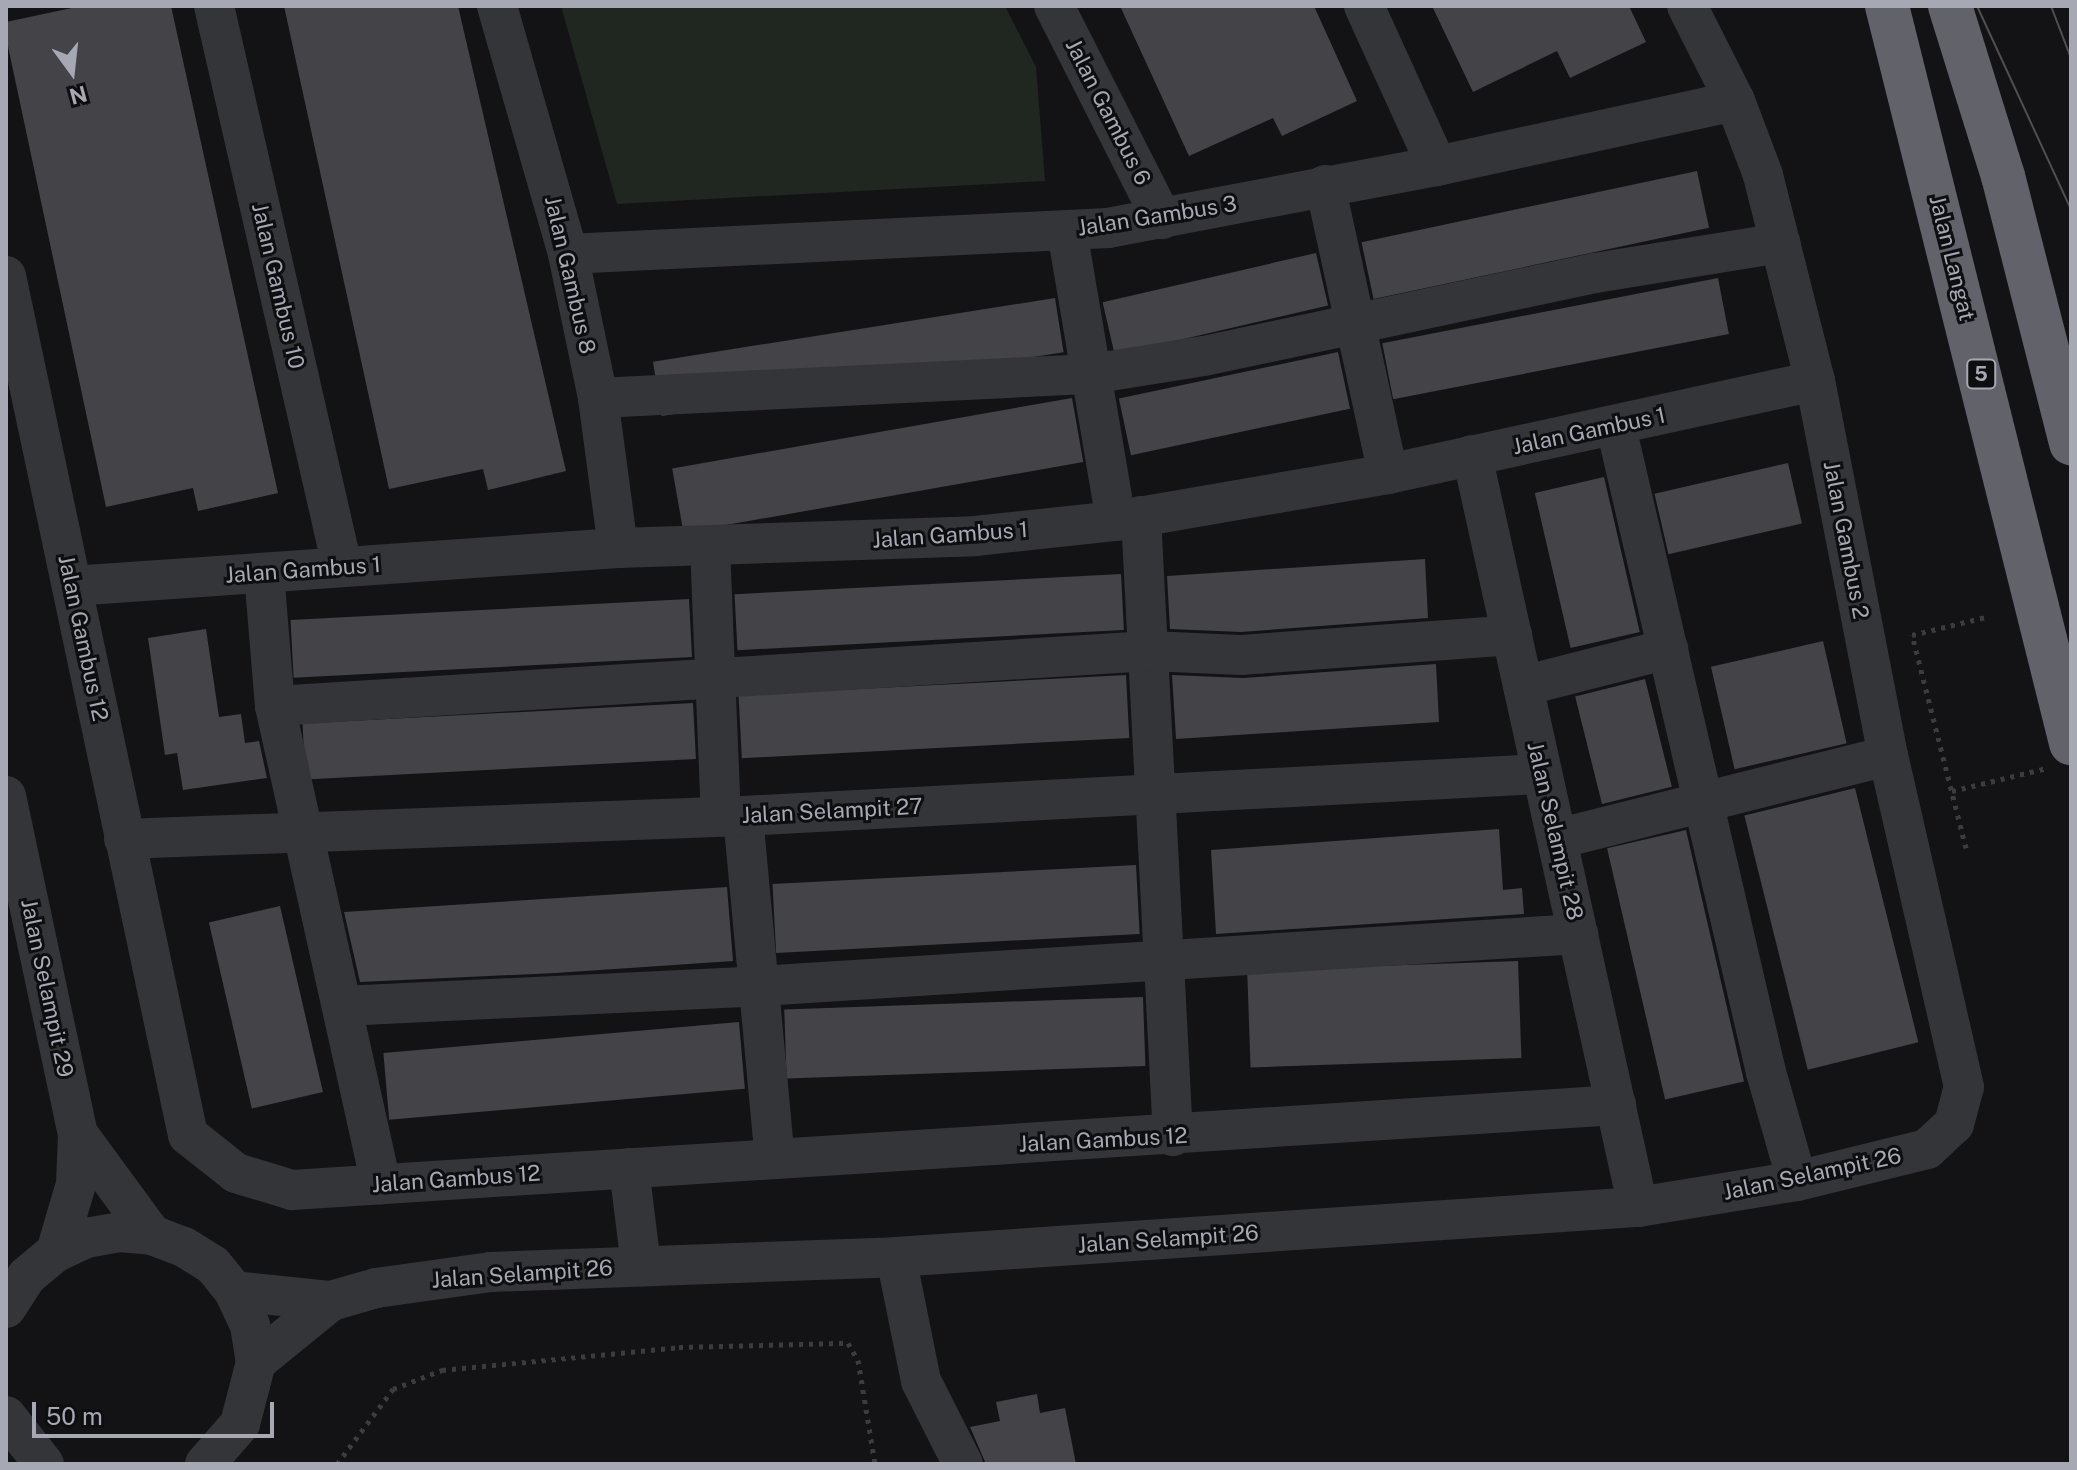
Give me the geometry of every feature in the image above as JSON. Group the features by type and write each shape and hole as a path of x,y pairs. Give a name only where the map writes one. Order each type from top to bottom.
{"highway":[{"name":"Jalan Langat","path":"1887,6 2064,754"},
{"path":"1950,6 2003,176 2071,440"}],"street":[{"name":"Jalan Gambus 10","path":"214,6 342,566"},
{"name":"Jalan Gambus 8","path":"497,6 568,254 598,398 618,548"},
{"name":"Jalan Gambus 6","path":"1054,6 1162,219"},
{"path":"1364,6 1437,166"},
{"name":"Jalan Gambus 2","path":"1687,6 1735,101 1781,243 1815,381 1888,756 1964,1087"},
{"name":"Jalan Gambus 3","path":"568,254 1067,231 1162,219 1325,185 1437,166 1735,101"},
{"path":"1325,185 1388,474"},
{"path":"1067,231 1091,374 1128,518 1149,651 1159,794 1173,1136"},
{"path":"598,398 1091,374 1595,273 1781,243"},
{"name":"Jalan Gambus 12","path":"6,276 188,1135 236,1173 292,1190 1173,1136 1616,1105"},
{"name":"Jalan Gambus 1","path":"72,586 618,548 975,536 1128,518 1388,474 1616,427 1815,381"},
{"path":"1616,427 1702,803 1797,1181"},
{"name":"Jalan Selampit 28","path":"1472,455 1638,1207"},
{"path":"710,546 715,676 732,816 760,986 775,1158"},
{"path":"264,573 275,706 381,1184"},
{"path":"275,706 715,676 851,673 1149,651 1241,655 1512,635"},
{"path":"1523,686 1668,649"},
{"path":"1557,839 1888,756"},
{"name":"Jalan Selampit 27","path":"124,839 303,836 1540,774"},
{"name":"Jalan Selampit 29","path":"6,796 78,1134 76,1184 56,1252"},
{"path":"342,1006 760,986 1578,934"},
{"name":"Jalan Selampit 26","path":"234,1291 331,1301 376,1288 491,1272 896,1257 1638,1207 1797,1181 1927,1149 1954,1124 1964,1087"},
{"name":"Jalan Selampit 29","path":"78,1134 152,1235"},
{"path":"629,1168 641,1266"},
{"path":"6,1308 27,1276 56,1252 86,1238 119,1232 152,1235 184,1247 213,1265 234,1291 250,1325 256,1362 240,1424 205,1464"},
{"path":"896,1257 921,1381 963,1464"},
{"name":"Jalan Selampit 26","path":"256,1362 331,1301"},
{"path":"8,1426 44,1464"}],"path":[{"path":"1966,848 1912,635 1986,617"},
{"path":"1951,791 2064,754"},
{"path":"337,1464 393,1389 442,1370 679,1347 848,1343 858,1360 875,1464"}],"shaded area":[{"path":"561,6 1005,6 1036,67 1045,181 617,204"}],"building":[{"path":"81,6 171,6 278,493 198,511 193,488 106,507 6,37 6,22"},
{"path":"284,6 458,6 566,471 488,490 483,469 389,489"},
{"path":"1120,6 1314,6 1357,101 1282,136 1273,118 1189,156"},
{"path":"1432,6 1629,6 1646,42 1570,78 1557,51 1473,92"},
{"path":"1697,171 1709,228 1374,299 1361,242"},
{"path":"1316,253 1328,306 1115,355 1103,302"},
{"path":"1718,278 1729,334 1393,399 1382,343"},
{"path":"1055,298 1064,352 662,416 653,362"},
{"path":"1338,352 1350,409 1131,455 1119,399"},
{"path":"1072,398 1083,462 683,533 672,469"},
{"path":"1788,463 1802,523 1668,554 1655,494"},
{"path":"1604,477 1640,632 1571,648 1535,493"},
{"path":"1425,559 1428,618 1241,632 1170,629 1167,576"},
{"path":"1121,574 1124,630 737,650 735,594"},
{"path":"689,599 692,657 294,678 291,620"},
{"path":"206,629 219,717 241,714 245,743 259,741 267,778 183,790 177,753 165,755 148,638"},
{"path":"1823,641 1847,743 1735,769 1711,667"},
{"path":"1436,664 1439,722 1176,739 1172,675 1243,678"},
{"path":"1126,675 1129,738 742,758 739,695"},
{"path":"1645,679 1672,787 1602,804 1575,696"},
{"path":"693,703 696,759 305,779 303,723"},
{"path":"1855,788 1918,1042 1808,1070 1744,816"},
{"path":"1499,829 1503,890 1522,888 1524,914 1216,934 1211,850"},
{"path":"1686,830 1744,1081 1665,1100 1607,848"},
{"path":"1136,865 1140,934 776,953 772,884"},
{"path":"727,887 733,961 556,973 360,982 344,912"},
{"path":"280,906 323,1092 252,1109 209,922"},
{"path":"1518,961 1521,1058 1251,1067 1247,970"},
{"path":"1143,997 1145,1066 787,1078 784,1010"},
{"path":"739,1022 745,1089 389,1120 383,1053"},
{"path":"1037,1394 1040,1413 1065,1408 1076,1464 986,1464 970,1427 1000,1421 996,1402"}],"tram line":[{"path":"1977,6 2071,209"},
{"path":"2051,6 2071,58"}]}
